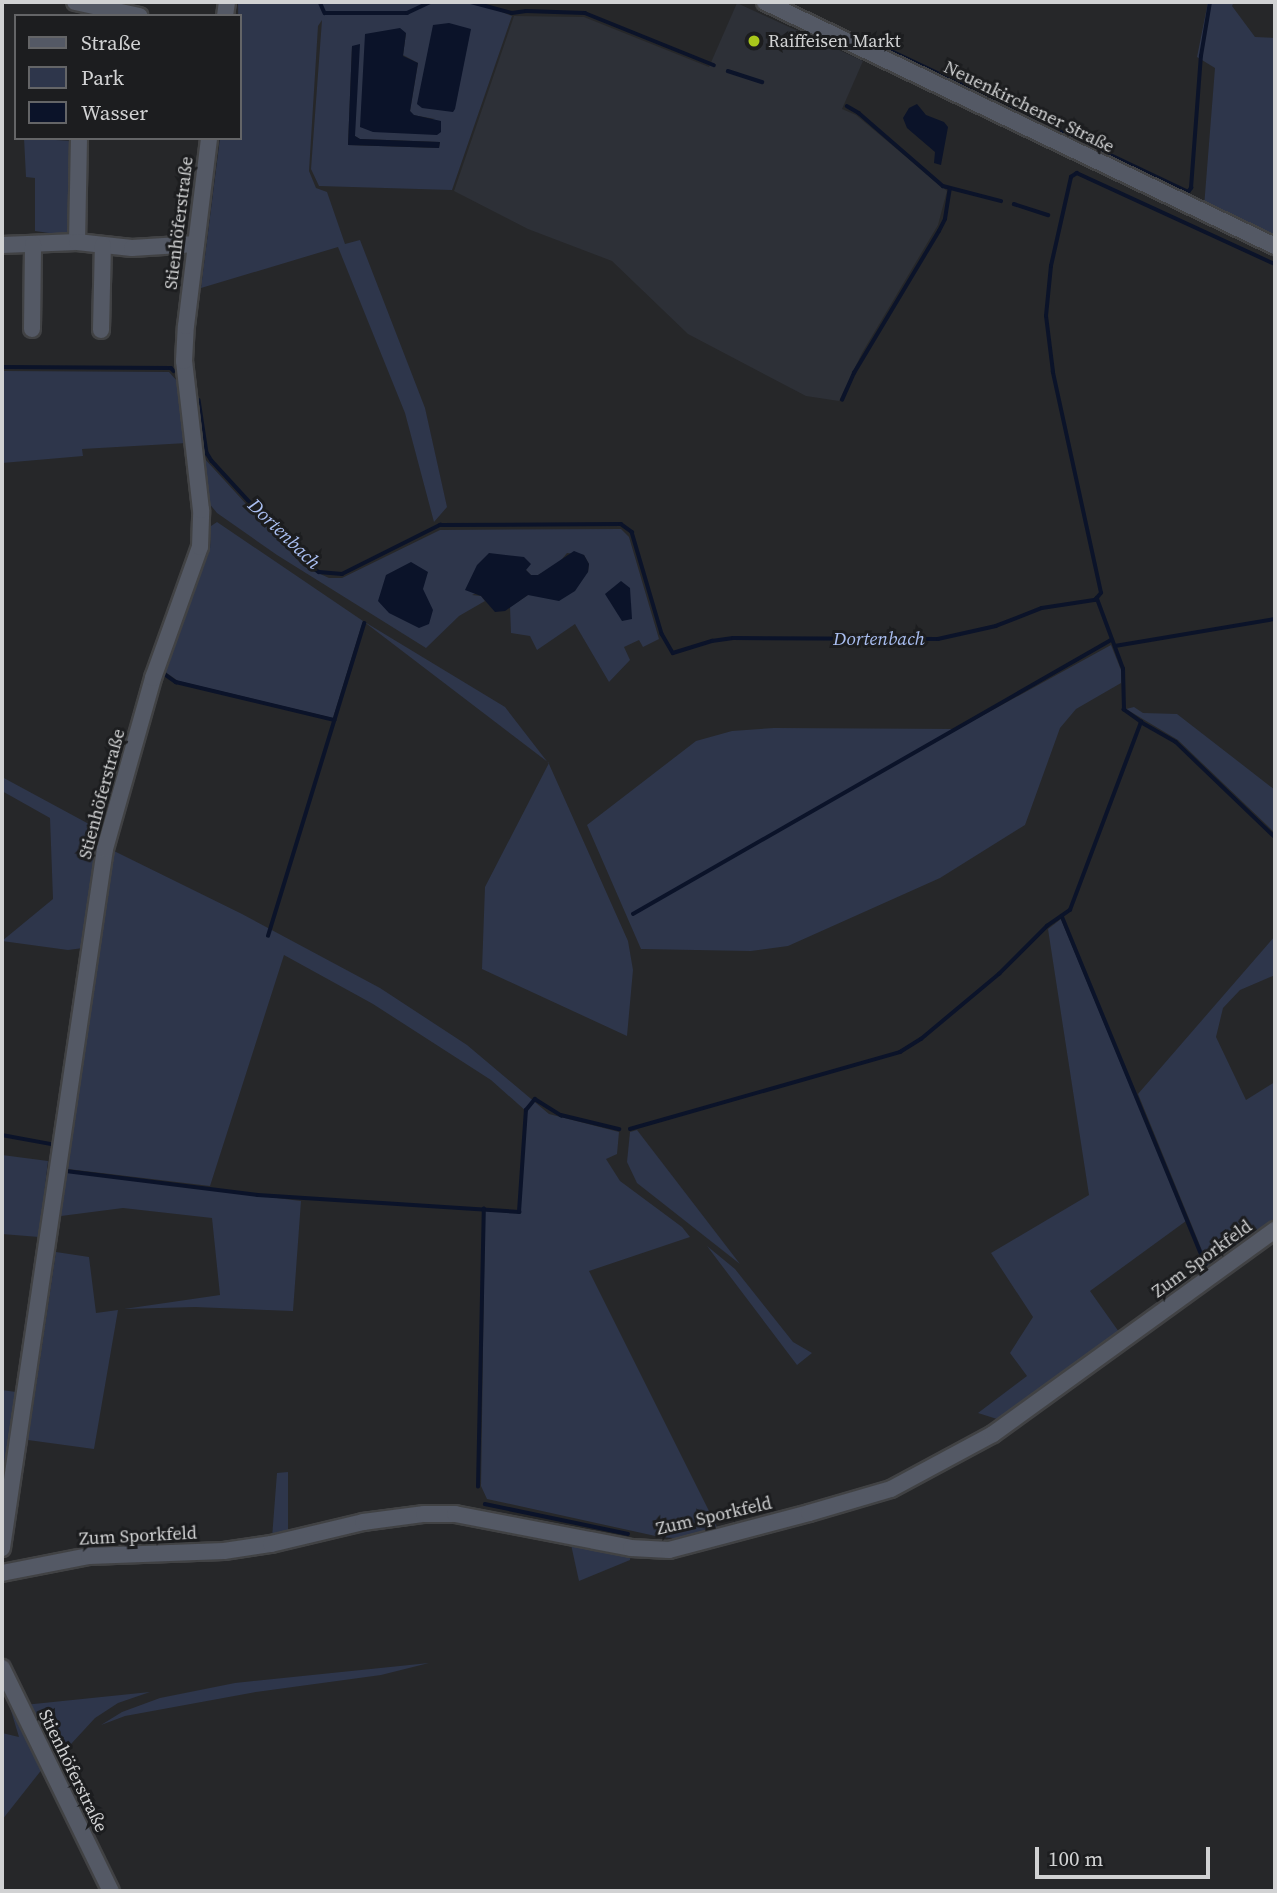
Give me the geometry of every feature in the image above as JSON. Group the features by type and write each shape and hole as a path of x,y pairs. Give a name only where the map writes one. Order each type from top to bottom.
{"street":[{"path":"75,2 98,12 119,14"},
{"name":"Neuenkirchener Straße","path":"765,2 1275,246"},
{"path":"77,242 79,140"},
{"name":"Stienhöferstraße","path":"2,1548 105,849 153,678 200,547 201,510 184,361 209,140"},
{"path":"2,245 77,242 132,248 196,244"},
{"path":"32,328 33,244"},
{"path":"101,330 103,245"},
{"name":"Zum Sporkfeld","path":"2,1573 89,1556 211,1551 259,1546 363,1522 424,1514 455,1514 631,1548 669,1550 809,1513 891,1489 993,1434 1275,1230"},
{"name":"Stienhöferstraße","path":"2,1668 111,1891"}],"shaded area":[{"path":"737,3 863,61 842,109 856,115 947,191 938,225 862,353 839,401 806,396 688,334 612,261 528,229 454,191 514,16 584,17 709,67"}],"green space":[{"path":"238,2 477,2 512,16 452,190 319,186 311,169 322,20 318,26 309,171 316,188 327,192 345,244 360,240 425,408 447,507 434,522 405,413 338,247 201,288 220,140 242,140 242,14 238,14","holes":["406,33 403,55 418,63 410,111 413,115 435,119 360,127","352,46 355,136 360,139 440,142 439,148 348,145"]},
{"path":"1208,2 1234,2 1232,6 1255,37 1275,38 1275,240 1204,207 1215,68 1197,57"},
{"path":"24,140 72,141 70,231 63,235 35,231 35,178 26,177"},
{"path":"2,371 169,372 178,382 187,443 82,449 83,456 2,463"},
{"path":"203,457 303,566 329,578 342,578 440,530 621,529 629,537 659,639 643,647 639,640 624,647 630,660 609,682 575,624 537,650 530,636 511,633 510,607 528,595 541,595 588,572 589,564 584,555 567,553 557,565 538,575 531,575 526,570 472,595 481,596 485,601 459,616 426,648 277,555 217,513 208,502"},
{"path":"217,522 363,621 333,718 178,681 164,671 210,549 211,526"},
{"path":"363,621 505,707 547,762"},
{"path":"1111,645 1121,670 1121,683 1076,709 1060,728 1025,825 940,878 788,946 751,951 641,949 587,825 696,741 732,731 774,728 958,729"},
{"path":"1134,707 1143,713 1177,714 1275,790 1275,833 1178,740 1126,709"},
{"path":"549,764 628,941 633,970 627,1036 482,969 485,887"},
{"path":"2,777 100,830 83,948 68,950 2,941 53,899 50,818 2,791"},
{"path":"112,850 242,914 380,988 467,1045 549,1114 619,1132 617,1154 606,1159 620,1181 682,1227 690,1237 589,1271 719,1531 687,1539 660,1537 487,1499 481,1486 485,1211 520,1213 527,1112 491,1080 373,1004 284,955 210,1186 68,1169"},
{"path":"1061,919 1186,1221 1090,1291 1119,1332 997,1419 978,1413 1027,1376 1010,1353 1033,1317 991,1253 1089,1195 1048,929"},
{"path":"1275,936 1275,975 1240,990 1223,1008 1216,1037 1246,1100 1275,1082 1275,1218 1208,1265 1138,1094"},
{"path":"637,1130 740,1264 637,1183 627,1162 630,1132"},
{"path":"2,1155 48,1161 39,1237 2,1234"},
{"path":"67,1172 301,1201 293,1311 195,1307 124,1309 220,1295 212,1218 123,1208 61,1216"},
{"path":"707,1246 735,1269 793,1342 812,1353 797,1365"},
{"path":"56,1252 89,1257 96,1313 118,1310 94,1449 28,1440"},
{"path":"2,1390 16,1392 2,1487"},
{"path":"288,1472 288,1535 272,1538 277,1473"},
{"path":"570,1540 631,1553 630,1560 579,1581"},
{"path":"429,1663 381,1675 256,1692 125,1716 101,1725 122,1712 160,1698 235,1683"},
{"path":"2,1681 43,1768 2,1820 2,1733 19,1737"},
{"path":"150,1692 118,1703 95,1718 60,1756 48,1755 24,1705"}],"water":[{"path":"449,23 471,29 455,109 453,112 422,108 417,104 433,25"},
{"path":"400,28 406,33 403,56 418,63 410,111 414,115 441,121 441,132 437,135 373,132 360,127 365,34"},
{"path":"360,44 355,136 360,139 440,142 439,148 348,145 352,46"},
{"path":"917,104 926,115 944,122 948,127 941,165 934,163 935,152 907,128 903,118 909,108"},
{"path":"574,551 584,555 589,564 588,572 575,591 559,601 528,595 505,611 495,612 481,596 465,590 477,565 489,553 524,557 531,564 526,570 531,575 538,575"},
{"path":"411,562 428,572 423,589 433,610 429,624 419,628 389,613 378,601 386,575"},
{"path":"621,581 630,588 632,619 622,621 605,594"}],"waterway":[{"path":"320,2 325,13 407,13 431,2"},
{"path":"471,2 512,13 585,13 714,65"},
{"path":"1186,195 1191,188 1201,56 1210,2"},
{"path":"864,38 1188,192"},
{"path":"728,71 762,82"},
{"path":"847,106 859,113 943,186 1001,201"},
{"name":"Dortenbach","path":"199,400 207,453 212,461 305,562 319,572 342,574 440,525 621,524 632,532 662,634 673,653 712,641 733,638 938,639 996,626 1042,608 1095,600 1101,593 1053,372 1046,316 1051,266 1071,177 1077,173 1275,264"},
{"path":"842,400 854,373 939,231 945,219 950,189"},
{"path":"1014,204 1048,215"},
{"path":"2,367 171,368 174,371"},
{"path":"630,1129 900,1052 921,1039 999,974 1047,926 1070,910 1141,722 1124,710 1123,669 1097,599"},
{"path":"1115,646 1275,619"},
{"path":"268,936 364,623"},
{"path":"633,914 1111,640"},
{"path":"163,673 176,682 334,720"},
{"path":"1141,722 1176,742 1275,837"},
{"path":"1062,916 1206,1265"},
{"path":"66,1166 66,1171 258,1195 519,1212 526,1110 535,1099 561,1115 619,1129"},
{"path":"2,1135 51,1144"},
{"path":"478,1487 484,1209"},
{"path":"485,1504 628,1534"}],"place":[{"name":"Raiffeisen Markt","path":"754,41"}]}
